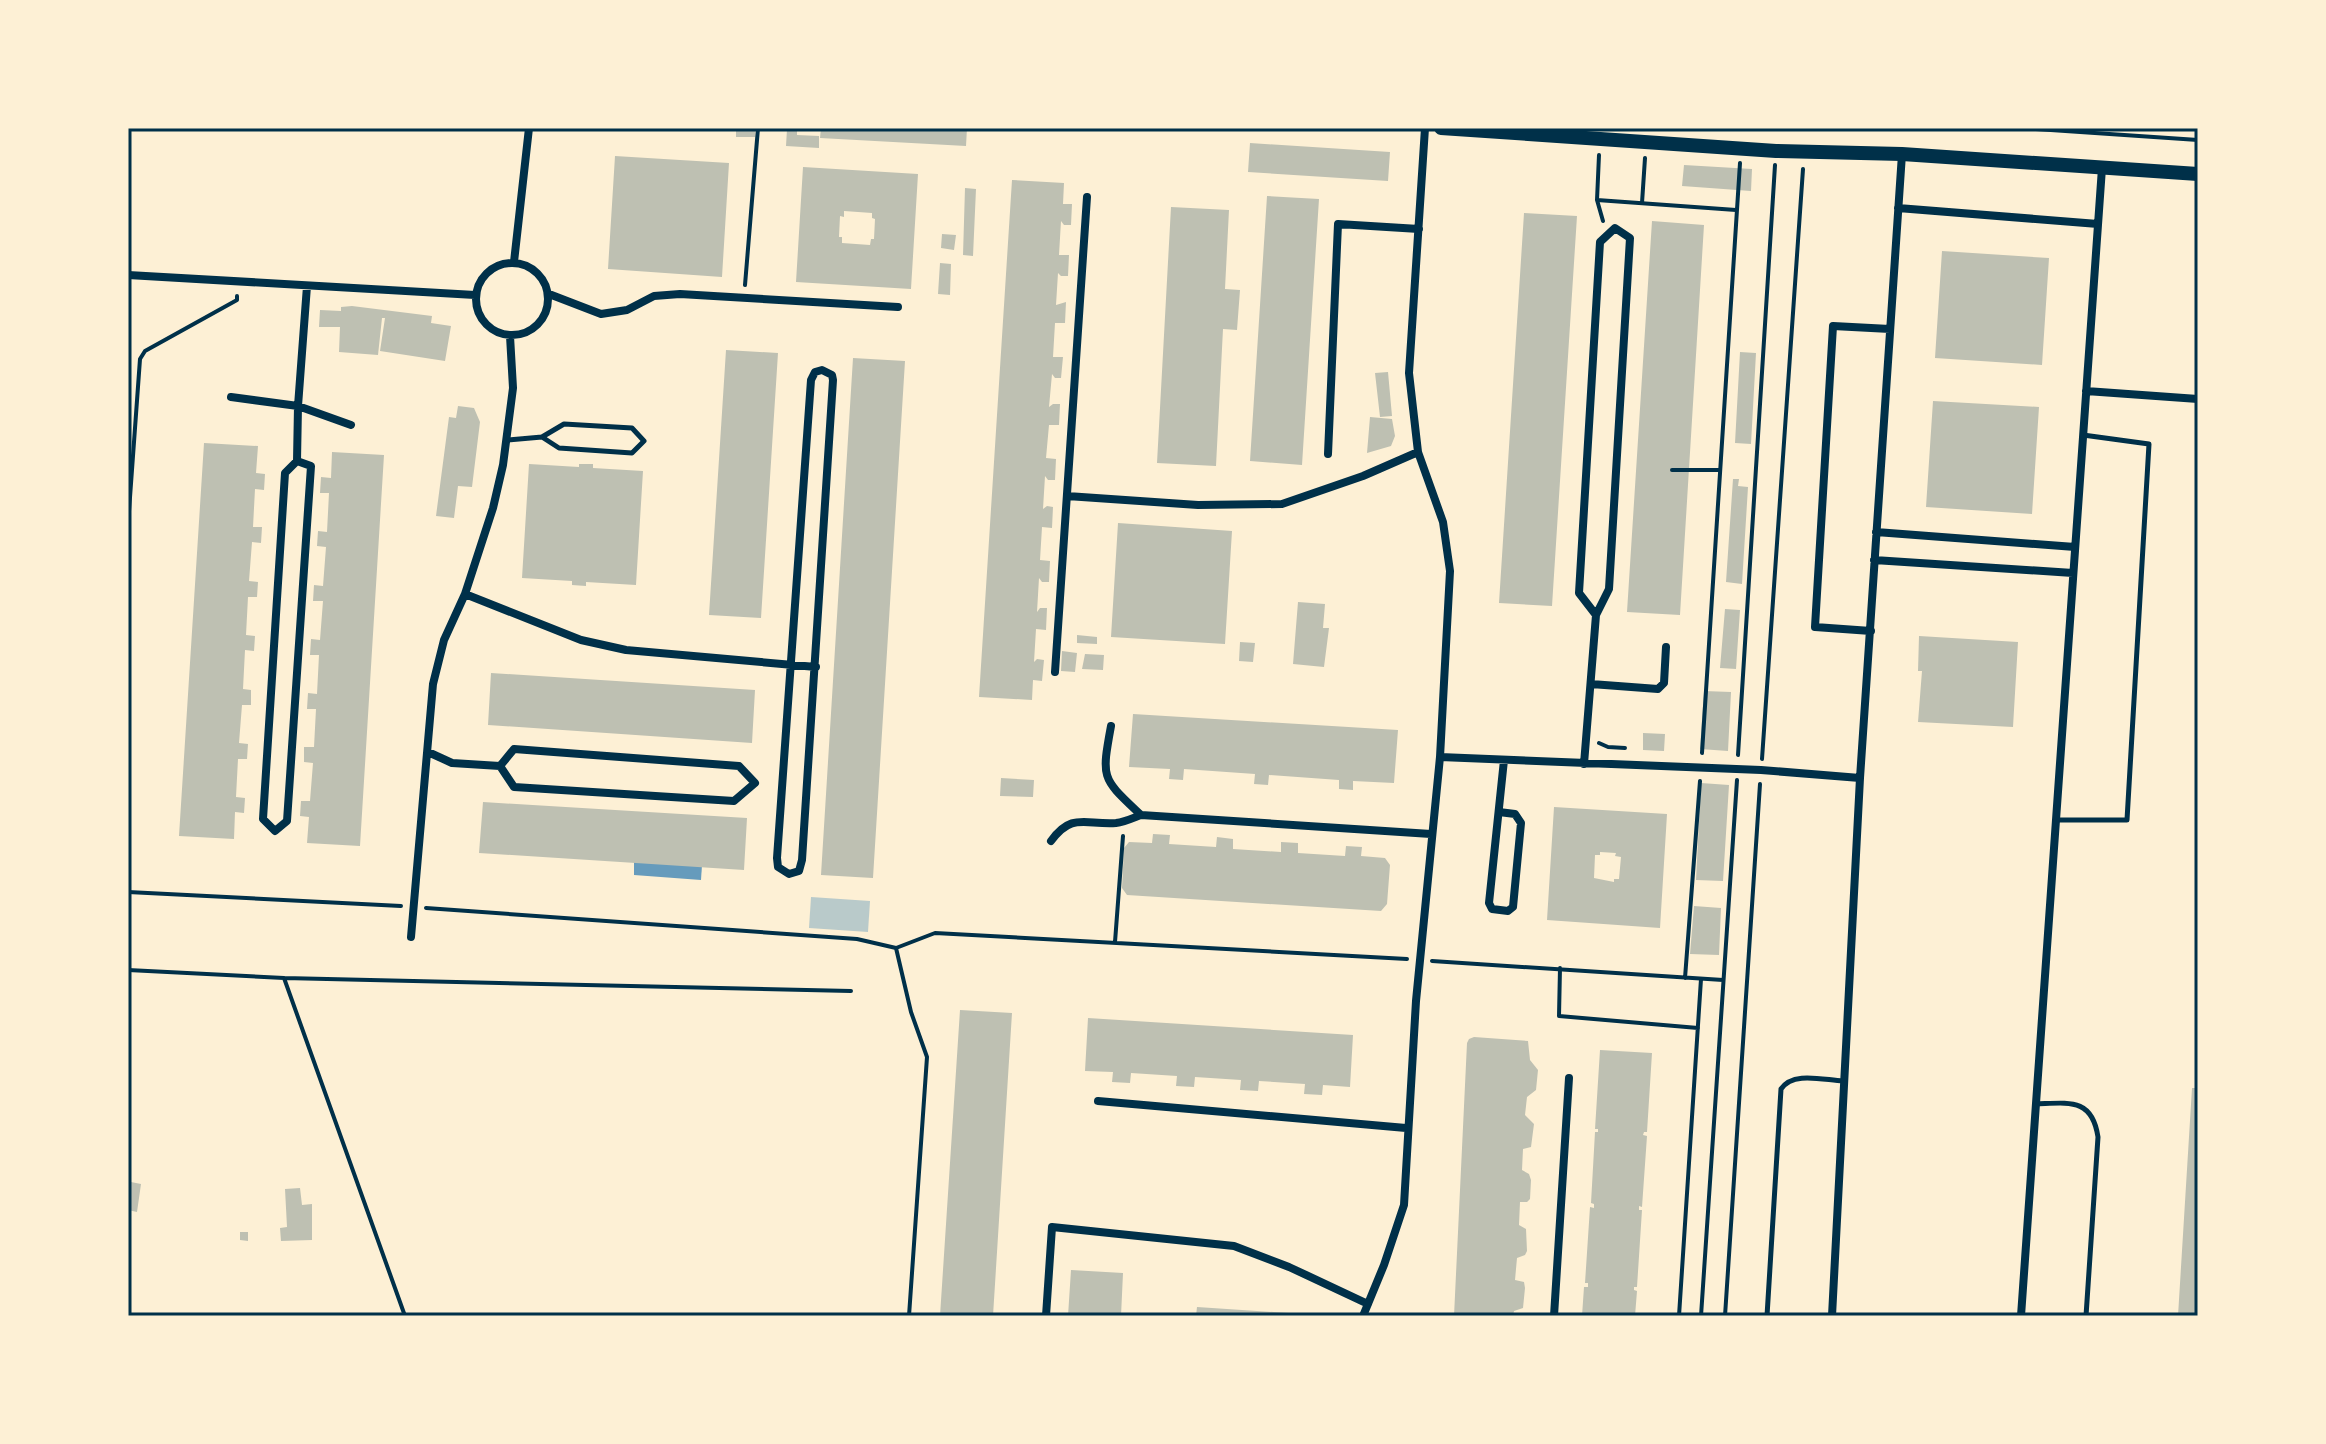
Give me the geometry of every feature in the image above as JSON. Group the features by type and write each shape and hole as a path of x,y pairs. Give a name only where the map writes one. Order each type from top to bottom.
{"main road":[{"path":"1441,128 1776,151 1902,154 2198,174"}],"street":[{"path":"514,262 529,128"},
{"path":"1363,1316 1404,1205 1406,1128 1440,757 1450,571 1443,522 1418,452 1409,373 1425,128"},
{"path":"1832,1316 1860,778 1902,154"},
{"path":"2021,1316 2102,168"},
{"path":"1055,672 1087,197"},
{"path":"1898,208 2098,224"},
{"path":"1328,454 1338,224 1419,229"},
{"path":"1584,764 1596,615 1609,589 1630,238 1615,228 1600,242 1579,593 1596,615"},
{"path":"514,262 531,266 543,278 549,294 547,310 539,324 525,333 510,336 495,331 483,321 475,295 478,284 490,269 501,263 514,262"},
{"path":"128,275 475,295"},
{"path":"297,461 311,466 287,821 275,831 263,819 285,473 297,461 307,286"},
{"path":"549,294 601,314 627,310 654,296 680,294 898,307"},
{"path":"1871,631 1815,627 1833,326 1890,329"},
{"path":"411,937 433,684 444,640 465,594 493,508 507,440 513,388 510,336"},
{"path":"822,370 832,375 833,380 816,667 802,860 799,871 789,874 778,867 777,858 811,380 815,372 822,370"},
{"path":"2086,391 2198,399"},
{"path":"231,397 298,406 351,425"},
{"path":"1067,496 1198,505 1282,504 1363,476 1418,452"},
{"path":"1876,532 2075,547"},
{"path":"1874,560 2073,573"},
{"path":"465,594 581,640 626,650 816,667"},
{"path":"1591,684 1658,689 1664,683 1666,647"},
{"path":"1111,726 1105,759 1107,776 1114,792 1141,815"},
{"path":"514,749 739,766 755,783 734,801 514,787 500,766 514,749"},
{"path":"428,752 452,763 500,766"},
{"path":"1440,757 1761,770 1860,778"},
{"path":"1499,812 1515,814 1521,823 1513,907 1508,911 1492,909 1489,903 1504,760"},
{"path":"1051,841 1061,828 1076,821 1124,821 1141,815 1431,834"},
{"path":"1554,1316 1569,1078"},
{"path":"1098,1101 1406,1128"},
{"path":"1046,1316 1052,1227 1234,1246 1289,1267 1368,1304"}],"lane":[{"path":"507,440 542,437 564,424 632,428 644,441 632,453 559,448 542,437"},
{"path":"2055,820 2127,820 2149,444 2083,435"},
{"path":"1767,1316 1781,1089 1794,1078 1845,1081"},
{"path":"2035,1104 2080,1105 2090,1112 2096,1123 2098,1137 2086,1316"}],"path":[{"path":"744,298 758,128"},
{"path":"2021,128 2198,140"},
{"path":"1600,139 1597,200 1603,224 1610,233"},
{"path":"1642,203 1646,142"},
{"path":"1685,978 1741,148"},
{"path":"1701,1316 1776,151"},
{"path":"1725,1316 1804,152"},
{"path":"1597,200 1736,210"},
{"path":"128,525 140,359 145,351 237,300 238,282"},
{"path":"1672,470 1720,470"},
{"path":"1597,736 1599,744 1608,747 1639,749"},
{"path":"1115,942 1124,821"},
{"path":"128,892 414,907 857,939 896,948 935,933 1723,980"},
{"path":"896,948 911,1012 927,1057 909,1316"},
{"path":"1560,968 1559,1016 1698,1028"},
{"path":"128,970 284,978 851,991"},
{"path":"284,978 405,1316"},
{"path":"1679,1316 1701,978"}],"shaded area":[{"path":"811,897 870,901 868,932 809,928"}],"water":[{"path":"634,861 702,865 701,880 634,875"}],"building":[{"path":"736,128 755,128 755,137 736,137"},
{"path":"821,128 967,128 966,146 820,138"},
{"path":"787,129 797,130 797,135 819,136 819,148 786,146"},
{"path":"1250,143 1390,152 1388,181 1248,172"},
{"path":"615,156 729,163 722,277 608,269"},
{"path":"1684,165 1752,169 1751,191 1682,186"},
{"path":"803,167 918,174 911,289 796,282","holes":["844,211 872,213 875,219 874,239 871,239 870,245 842,243 842,237 839,237 840,216 844,217"]},
{"path":"1012,180 1064,183 1063,204 1072,204 1071,225 1064,225 1061,221 1059,255 1069,255 1068,276 1058,273 1056,305 1066,302 1065,323 1055,323 1053,357 1063,357 1061,378 1055,378 1052,374 1049,407 1060,404 1059,425 1049,425 1046,458 1056,459 1055,480 1048,480 1045,476 1043,509 1053,507 1052,528 1042,527 1040,560 1050,561 1049,582 1042,582 1039,578 1037,612 1040,608 1047,608 1046,630 1036,629 1034,662 1044,660 1042,681 1033,680 1032,700 979,697"},
{"path":"965,188 976,189 973,256 963,255"},
{"path":"1267,196 1319,199 1302,465 1250,461"},
{"path":"1171,207 1229,210 1225,289 1240,290 1237,330 1223,329 1216,466 1157,463"},
{"path":"1524,213 1577,216 1552,606 1499,603"},
{"path":"1652,221 1704,225 1680,615 1627,612"},
{"path":"942,234 956,235 954,250 941,248"},
{"path":"1942,251 2049,258 2042,365 1935,358"},
{"path":"940,263 951,264 950,295 938,294"},
{"path":"341,307 432,316 431,323 451,326 445,361 380,351 385,318 382,318 378,355 339,352 340,327 319,327 320,310 341,311"},
{"path":"726,350 778,353 761,618 709,615"},
{"path":"1740,352 1756,353 1751,444 1735,443"},
{"path":"853,358 905,361 873,878 821,875"},
{"path":"1388,372 1392,416 1380,417 1375,373"},
{"path":"1933,401 2039,407 2032,514 1926,507"},
{"path":"458,406 474,408 480,422 472,487 458,486 454,518 436,516 449,417 456,418"},
{"path":"1370,417 1392,419 1395,436 1391,446 1367,453"},
{"path":"204,443 258,446 256,473 265,474 264,490 255,489 253,527 262,527 261,543 252,542 249,581 258,582 257,597 248,597 246,635 255,636 254,651 245,650 243,689 251,690 251,705 242,705 239,743 248,744 247,759 238,759 236,797 245,798 244,813 235,812 234,839 179,836"},
{"path":"332,452 384,455 360,846 307,843 309,817 300,816 301,801 310,801 313,763 304,762 304,747 314,747 316,709 307,709 308,693 317,694 319,655 310,655 311,639 320,640 323,601 313,601 314,585 323,586 326,547 317,546 318,531 327,532 329,493 320,493 321,477 331,478"},
{"path":"529,464 579,467 579,464 593,464 593,468 643,471 636,585 586,582 586,586 572,585 572,581 522,578"},
{"path":"1733,479 1739,479 1738,486 1748,487 1742,584 1726,582"},
{"path":"1118,523 1232,531 1225,644 1111,637"},
{"path":"1298,602 1325,604 1323,628 1329,628 1324,667 1293,664"},
{"path":"1725,609 1740,610 1736,669 1720,668"},
{"path":"1077,635 1097,637 1097,644 1077,643"},
{"path":"1919,636 2018,642 2013,727 1918,722 1922,671 1918,671"},
{"path":"1240,642 1255,643 1253,662 1239,661"},
{"path":"1062,651 1077,653 1075,672 1061,671"},
{"path":"1085,654 1104,655 1103,670 1082,669"},
{"path":"491,673 755,690 752,743 488,725"},
{"path":"1704,691 1731,692 1728,751 1700,749"},
{"path":"1133,714 1398,730 1394,783 1353,781 1353,790 1339,789 1339,780 1269,775 1268,785 1254,784 1255,774 1184,769 1183,780 1169,779 1170,769 1129,767"},
{"path":"1643,733 1665,734 1664,751 1643,750"},
{"path":"1001,778 1034,780 1033,797 1000,796"},
{"path":"1701,783 1729,785 1723,881 1696,880"},
{"path":"483,802 747,818 744,870 479,853"},
{"path":"1554,807 1667,814 1660,928 1547,920","holes":["1600,852 1616,853 1615,856 1621,857 1619,879 1614,879 1614,882 1594,878 1595,855 1600,855"]},
{"path":"1153,834 1170,835 1169,844 1216,847 1217,837 1233,839 1233,849 1281,852 1281,842 1298,843 1298,853 1345,856 1346,846 1362,847 1361,856 1385,858 1390,865 1387,904 1381,911 1127,895 1122,888 1124,848 1129,842 1152,843"},
{"path":"1694,906 1721,908 1719,955 1690,954"},
{"path":"960,1010 1012,1013 993,1316 940,1316"},
{"path":"1088,1018 1353,1035 1350,1087 1323,1085 1322,1095 1304,1094 1305,1084 1259,1081 1258,1091 1240,1090 1241,1080 1195,1077 1194,1087 1176,1086 1177,1076 1131,1073 1130,1083 1112,1082 1113,1072 1085,1071"},
{"path":"1474,1037 1528,1041 1530,1060 1538,1070 1536,1090 1527,1097 1525,1115 1534,1124 1531,1147 1523,1149 1522,1170 1529,1174 1531,1180 1530,1199 1520,1202 1519,1225 1526,1229 1527,1251 1517,1258 1515,1280 1524,1282 1523,1308 1514,1311 1513,1316 1454,1316 1467,1043"},
{"path":"1600,1050 1652,1053 1647,1132 1643,1135 1647,1136 1642,1207 1639,1206 1642,1210 1637,1287 1634,1287 1637,1291 1635,1316 1582,1316 1584,1287 1588,1287 1585,1283 1590,1207 1594,1208 1591,1203 1595,1132 1598,1132 1595,1129"},
{"path":"2192,1088 2198,1088 2198,1316 2178,1316"},
{"path":"131,1182 141,1184 137,1212 128,1210"},
{"path":"300,1188 302,1205 312,1204 312,1240 281,1241 280,1228 287,1227 285,1189"},
{"path":"240,1232 248,1232 248,1241 240,1240"},
{"path":"1071,1270 1123,1273 1121,1316 1068,1316"},
{"path":"1197,1307 1304,1314 1304,1316 1196,1316"}]}
